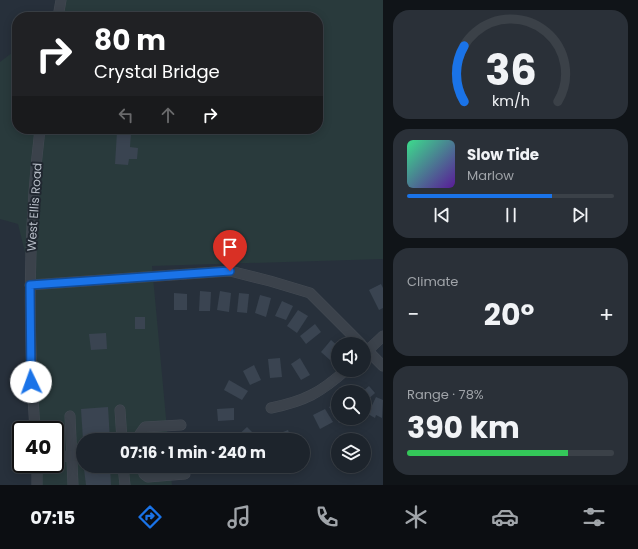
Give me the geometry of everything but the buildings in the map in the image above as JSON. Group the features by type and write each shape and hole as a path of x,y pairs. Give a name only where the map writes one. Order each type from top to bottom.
{"street":[{"path":"59,12 61,0"},
{"name":"West Ellis Road","path":"33,421 30,366 30,285 33,207 40,134"},
{"path":"30,285 230,271 310,293 352,337"},
{"path":"371,344 383,336"},
{"path":"371,355 383,366"},
{"path":"271,408 308,398 329,385 338,377"},
{"path":"120,410 122,433"},
{"path":"70,416 73,485"},
{"path":"141,433 144,427 180,425"},
{"path":"64,456 76,456"},
{"path":"37,473 38,485"},
{"path":"123,473 124,485"},
{"path":"144,473 148,477 185,474"}],"shaded area":[{"path":"63,0 383,0 383,259 152,266 167,433 76,433 76,473 171,473 172,485 40,485 40,473 64,473 64,421 38,421 34,289 18,224 0,219 0,62 12,53 12,134 323,134 323,12 59,12"}],"route":[{"path":"31,382 30,285 230,271"}]}
